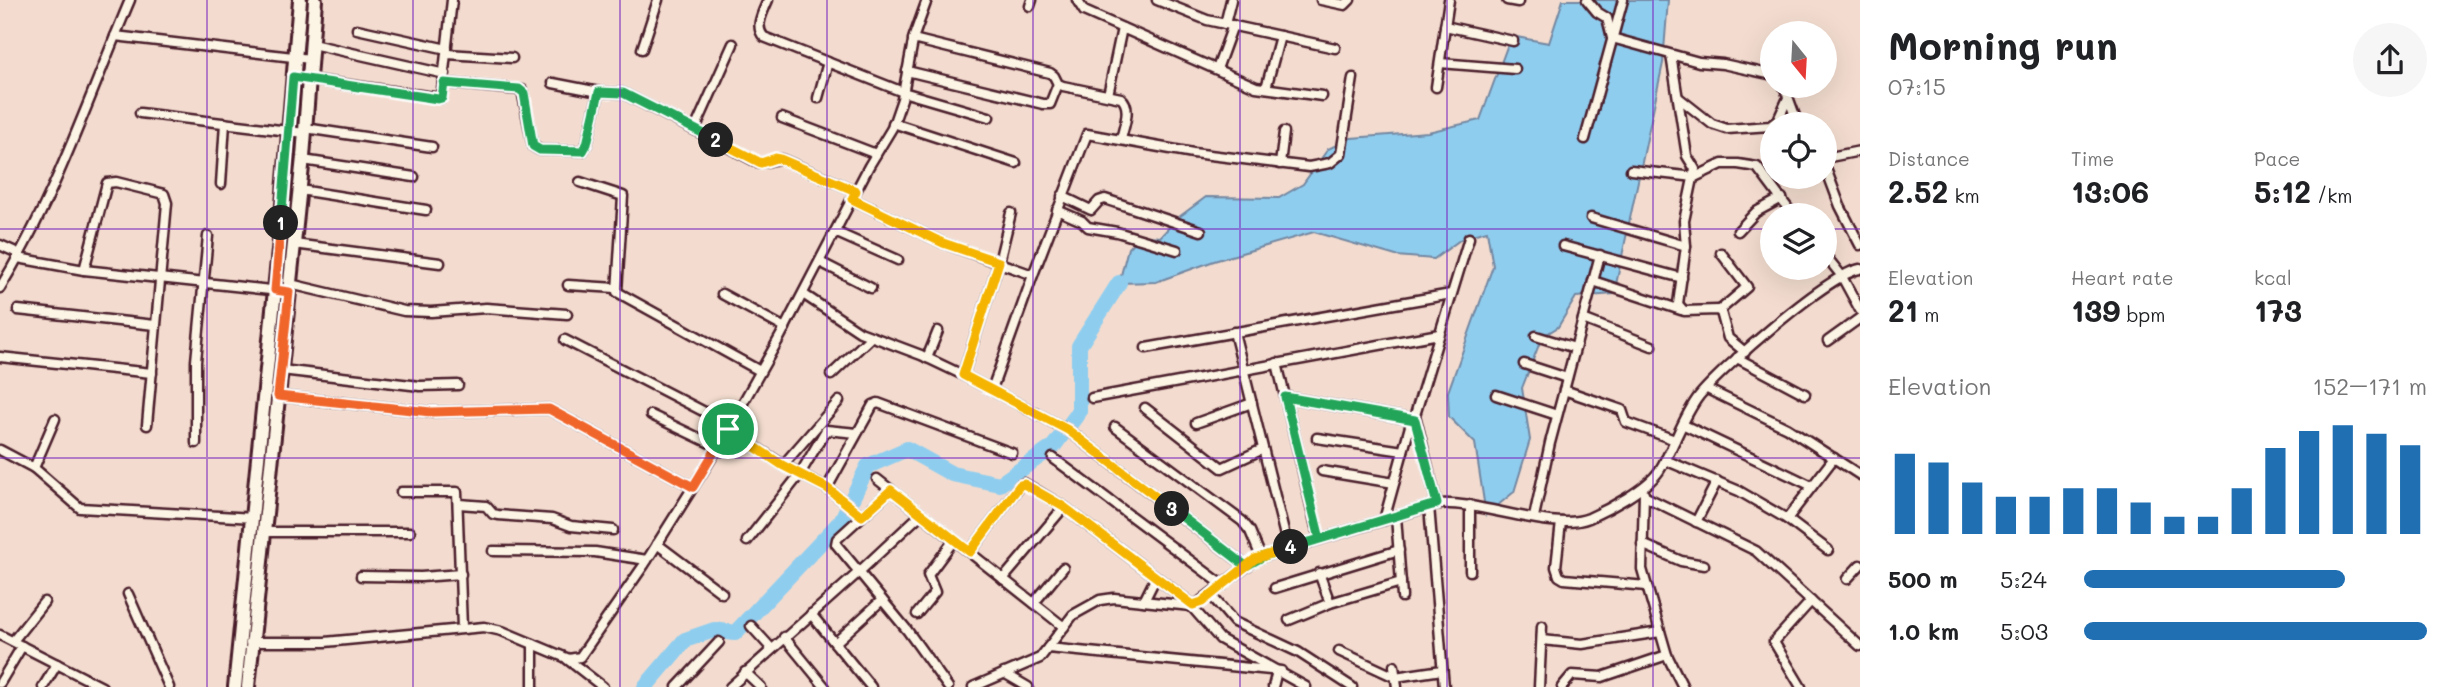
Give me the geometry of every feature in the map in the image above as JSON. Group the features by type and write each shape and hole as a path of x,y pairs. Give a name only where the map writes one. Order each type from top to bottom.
{"main road":[{"path":"235,687 275,290 300,0"},
{"path":"248,687 300,191 315,0"},
{"path":"246,564 260,567"}],"street":[{"path":"1,284 19,256 67,155 130,0"},
{"path":"293,77 442,98 452,0"},
{"path":"642,49 658,0"},
{"path":"768,0 759,24 761,35 903,92 989,117"},
{"path":"566,658 575,659 585,652 647,560 718,447 785,328 894,123 913,38 927,0"},
{"path":"1077,0 1081,9 1252,85 1322,96"},
{"path":"1157,0 1207,20 1335,48"},
{"path":"1180,9 1183,0"},
{"path":"1217,69 1229,25 1231,0"},
{"path":"1321,0 1345,5 1350,0"},
{"path":"1436,88 1449,0"},
{"path":"1507,0 1518,2"},
{"path":"1587,0 1597,12 1607,18 1612,38"},
{"path":"1585,139 1623,0"},
{"path":"1445,26 1513,41"},
{"path":"1108,95 1122,28"},
{"path":"357,29 447,51 512,58"},
{"path":"115,36 310,59"},
{"path":"1266,88 1280,36"},
{"path":"907,71 1042,104 1054,101 1058,85 1050,74 913,38"},
{"path":"1612,38 1699,62 1760,72"},
{"path":"312,44 444,78 522,90 533,146 540,150 583,151 599,92"},
{"path":"695,129 733,44"},
{"path":"1671,55 1687,156 1693,164 1695,177 1684,221 1686,246 1678,304 1681,310"},
{"path":"818,98 828,62"},
{"path":"1440,63 1515,69"},
{"path":"992,389 1085,136 1091,133 1194,153 1313,167 1330,163 1341,154 1353,78"},
{"path":"553,83 599,92 623,93 761,163 780,159 943,243 1033,275"},
{"path":"1058,85 1108,95 1127,104 1121,139"},
{"path":"1679,98 1712,124 1727,129 1770,126 1778,120 1788,98"},
{"path":"1788,98 1793,112"},
{"path":"140,113 432,147"},
{"path":"782,118 876,154"},
{"path":"221,184 225,123"},
{"path":"894,123 1016,163"},
{"path":"1280,164 1284,132"},
{"path":"1837,156 1860,151"},
{"path":"303,160 414,177"},
{"path":"1631,170 1695,177 1722,164 1752,166 1761,170 1785,203"},
{"path":"83,270 107,183 116,182 160,192 167,198 147,425"},
{"path":"580,183 623,196 616,288 620,295 760,372"},
{"path":"1834,189 1860,245"},
{"path":"300,191 426,210"},
{"path":"1062,196 1091,210 1098,201 1105,199 1201,230"},
{"path":"1738,231 1756,212 1782,198"},
{"path":"1057,211 1082,221 1088,227 1117,232 1177,250"},
{"path":"963,375 999,262 1011,213"},
{"path":"1591,218 1686,246"},
{"path":"835,232 898,260"},
{"path":"196,443 197,361 208,236"},
{"path":"1384,520 1469,238"},
{"path":"294,244 440,263"},
{"path":"0,245 19,256 83,270 275,290 289,288 404,311 486,308 567,314"},
{"path":"1563,246 1682,278"},
{"path":"1593,281 1681,310 1719,311 1747,287 1721,253"},
{"path":"1534,517 1557,415 1600,255"},
{"path":"820,262 872,288"},
{"path":"1837,269 1860,310"},
{"path":"973,687 1031,663 1048,648 1073,615 1100,600 1114,598 1192,605 1261,557 1433,505 1470,506 1561,522 1588,518 1644,487 1658,472 1698,397 1741,355 1790,313 1842,275 1860,269"},
{"path":"568,285 616,288"},
{"path":"722,294 785,328"},
{"path":"803,294 871,337 927,358 1068,430 1246,566"},
{"path":"1146,348 1451,294"},
{"path":"18,310 155,325"},
{"path":"1719,311 1728,338 1741,355 1805,394"},
{"path":"1828,341 1860,318"},
{"path":"1583,320 1652,346"},
{"path":"927,358 938,331"},
{"path":"1234,332 1288,548"},
{"path":"1092,398 1439,334"},
{"path":"1536,336 1575,348"},
{"path":"831,375 871,337"},
{"path":"565,340 729,427 782,465 827,488 862,516"},
{"path":"0,357 152,373"},
{"path":"1277,363 1320,539"},
{"path":"1524,364 1567,378"},
{"path":"281,370 420,386 458,385"},
{"path":"1707,389 1787,428 1860,475"},
{"path":"1564,390 1622,410 1626,422 1675,440"},
{"path":"278,396 431,412 549,409 693,487"},
{"path":"1496,396 1557,415"},
{"path":"1285,397 1414,420"},
{"path":"782,465 839,401"},
{"path":"827,488 873,405 877,403 1012,453"},
{"path":"1196,423 1252,403"},
{"path":"1145,408 1222,468 1263,449"},
{"path":"651,415 718,447"},
{"path":"34,468 55,419"},
{"path":"1414,420 1433,505 1444,687"},
{"path":"1684,425 1812,486"},
{"path":"1115,427 1242,521 1250,531 1261,557"},
{"path":"747,541 800,474 826,430 857,433"},
{"path":"1317,438 1403,451"},
{"path":"0,450 34,468 80,508 251,518 264,526 410,532"},
{"path":"1052,458 1223,585"},
{"path":"1787,519 1834,458"},
{"path":"1665,460 1739,491 1787,519 1828,550"},
{"path":"1322,471 1394,483"},
{"path":"877,479 1064,627"},
{"path":"1696,522 1717,481"},
{"path":"970,552 1022,483 1064,507 1192,605 1220,639 1306,687"},
{"path":"1644,487 1643,569 1667,655 1683,687"},
{"path":"891,490 836,541 907,630 947,687"},
{"path":"401,492 457,492 462,628"},
{"path":"1644,496 1756,551 1858,641"},
{"path":"459,504 486,506 493,514 498,515 552,519 571,526 613,530"},
{"path":"1470,506 1470,571"},
{"path":"1003,579 1064,507"},
{"path":"730,687 921,514"},
{"path":"1396,516 1402,597"},
{"path":"1561,522 1556,567 1559,576 1564,579 1647,586"},
{"path":"917,614 935,592 928,575 954,540"},
{"path":"657,544 722,593"},
{"path":"1642,544 1674,559 1704,565"},
{"path":"1275,587 1399,550"},
{"path":"493,551 595,552 647,560"},
{"path":"1847,579 1860,565"},
{"path":"1034,603 1063,568"},
{"path":"1319,573 1330,603"},
{"path":"360,576 421,577 461,574"},
{"path":"1144,601 1156,577"},
{"path":"1289,620 1330,603 1401,582"},
{"path":"128,594 169,687"},
{"path":"1210,595 1234,622 1294,650 1352,687"},
{"path":"835,643 882,600"},
{"path":"1801,687 1774,640 1811,601"},
{"path":"0,683 17,644 44,602"},
{"path":"811,614 871,687"},
{"path":"751,626 771,648"},
{"path":"1539,687 1542,626"},
{"path":"238,643 325,642 484,627 502,631 566,658 603,687"},
{"path":"1542,640 1583,644 1660,632"},
{"path":"0,635 102,687"},
{"path":"783,637 825,687"},
{"path":"677,687 719,642"},
{"path":"533,644 533,687"},
{"path":"1048,648 1279,671"},
{"path":"1339,651 1395,677 1442,670"},
{"path":"1562,687 1572,675 1602,677 1667,655"},
{"path":"43,687 57,664"},
{"path":"1394,666 1397,687"},
{"path":"1273,687 1279,671"},
{"path":"745,672 761,687"},
{"path":"1004,673 1028,687"}],"water":[{"path":"1563,0 1668,0 1663,63 1614,294 1576,297 1558,327 1542,337 1522,388 1530,440 1514,492 1486,515 1475,443 1449,417 1448,392 1493,266 1487,231 1464,237 1434,259 1396,256 1314,232 1214,261 1156,282 1119,283 1128,248 1140,235 1160,237 1179,217 1206,197 1279,198 1303,184 1328,149 1351,138 1428,132 1480,120 1511,36 1549,43"}],"waterway":[{"path":"645,687 685,640 714,630 735,633 841,521 868,466 907,449 952,474 1000,484 1053,447 1079,412 1079,346 1119,283"}],"route":[{"path":"728,429 693,487 554,410 431,412 278,396 289,292 275,290 293,77 438,99 442,98 444,83 519,89 524,93 533,146 540,150 583,151 586,148 599,92 623,93 757,162 780,159 856,191 852,199 943,243 999,262 963,375 1068,430 1246,566 1255,559 1264,556 1437,504 1415,420 1285,397 1320,539 1264,556 1261,557 1255,559 1202,602 1193,605 1049,496 1022,483 970,552 891,490 862,516 827,488 782,465 728,429"}]}
